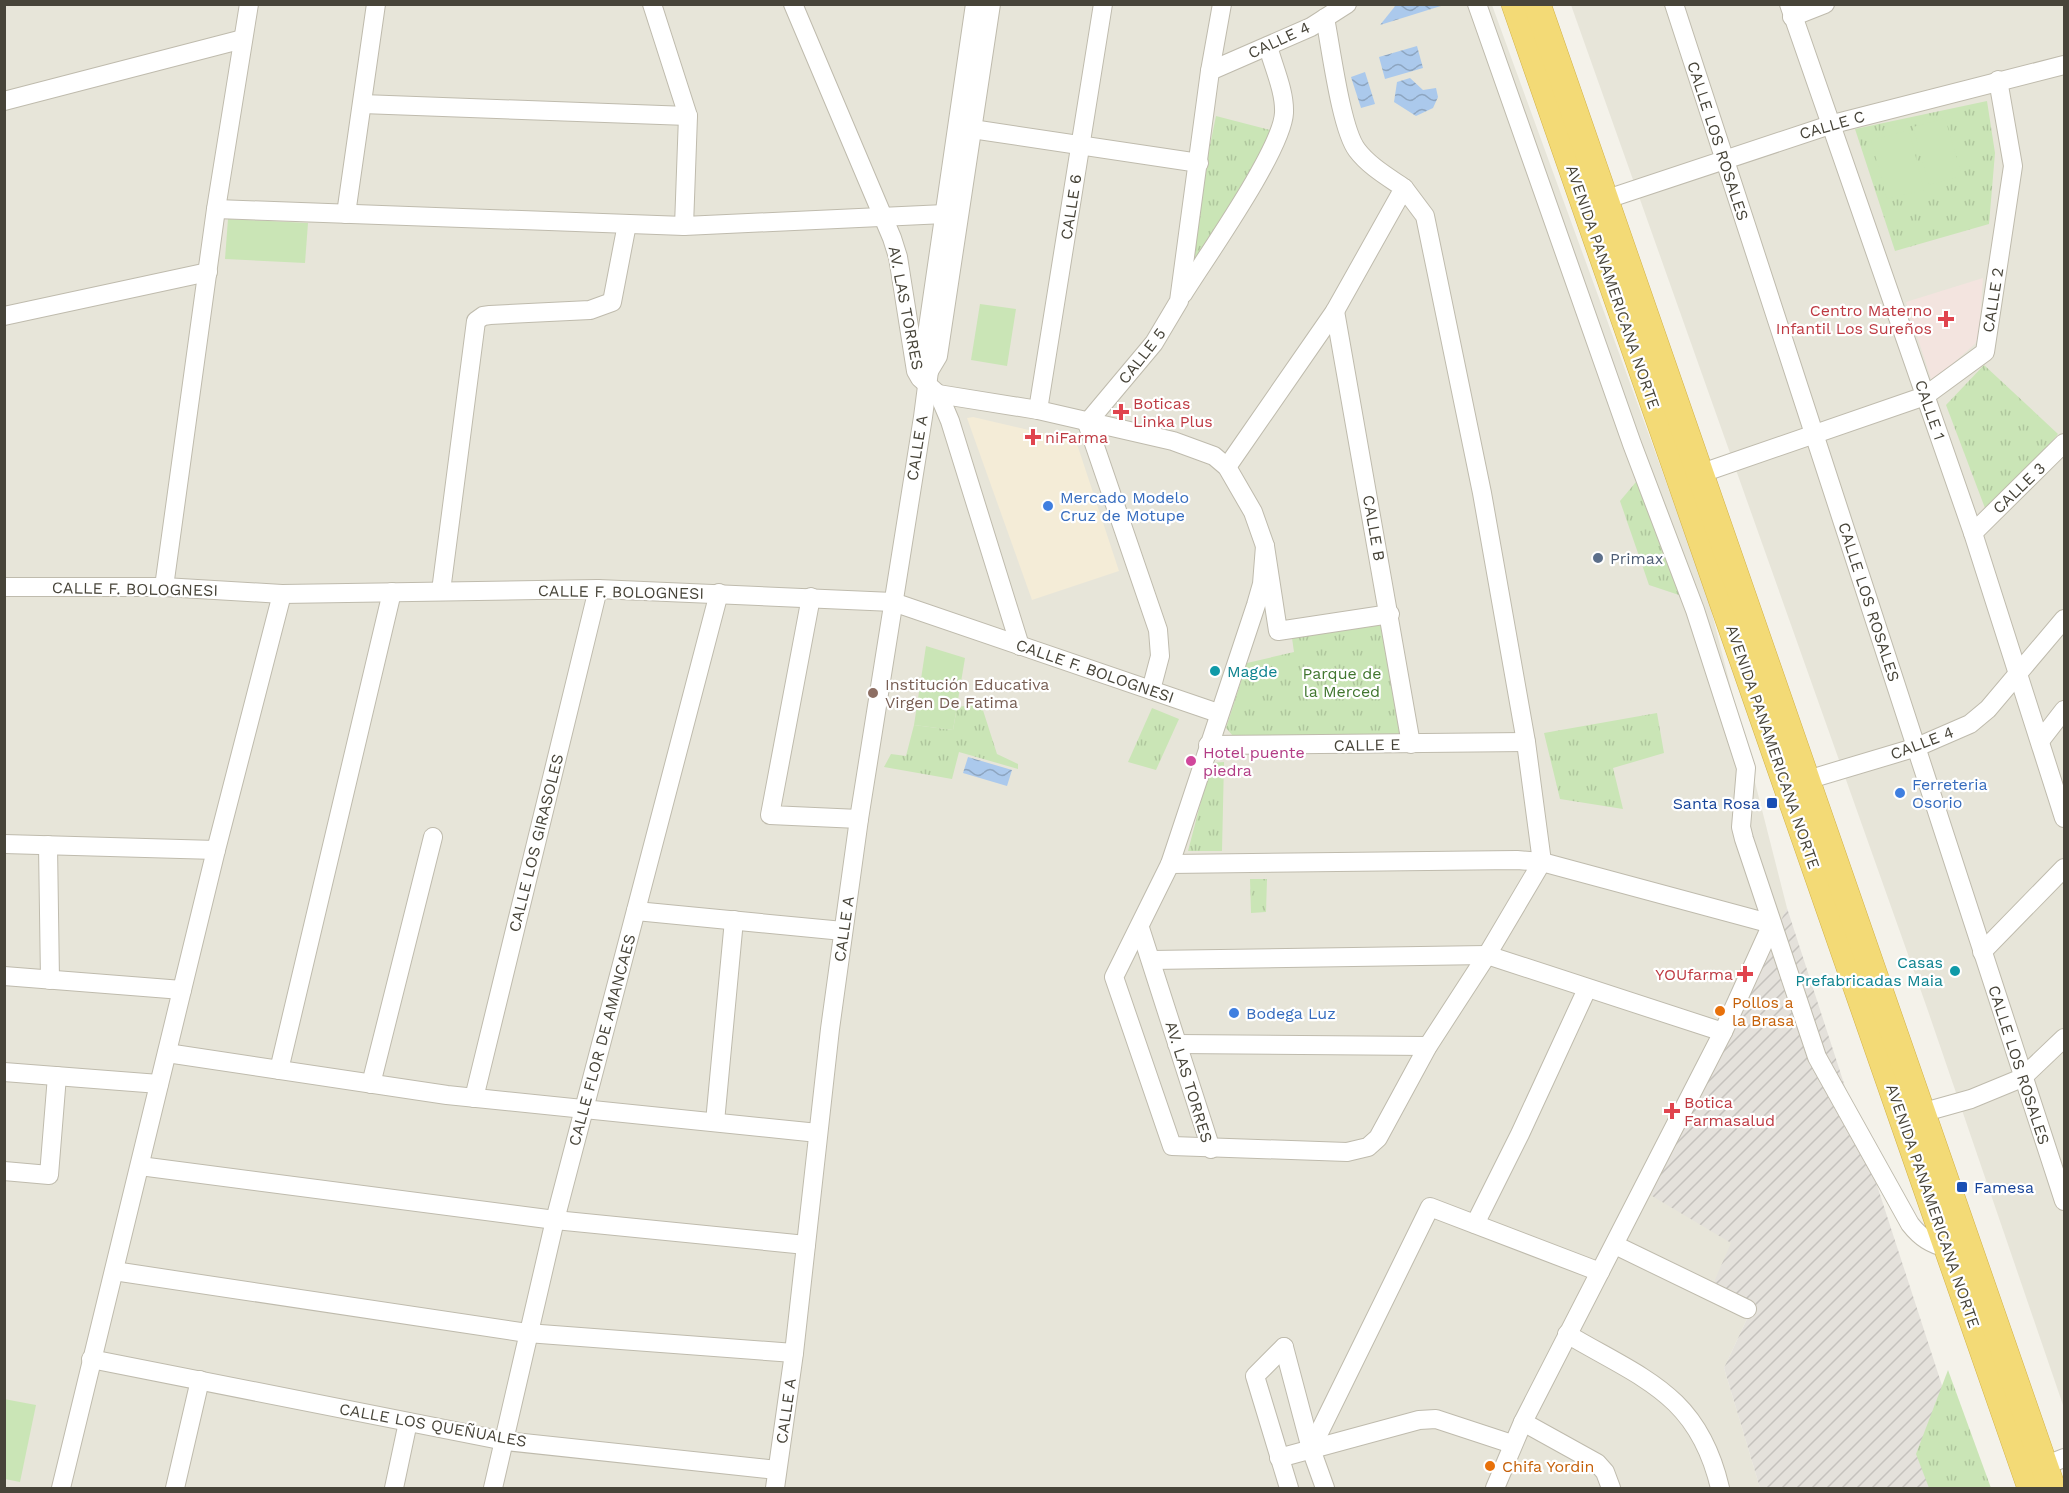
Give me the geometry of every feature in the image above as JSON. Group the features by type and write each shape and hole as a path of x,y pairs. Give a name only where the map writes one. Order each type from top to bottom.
{"highway":[{"name":"AVENIDA PANAMERICANA NORTE","path":"1515,4 1947,1248 2048,1475"},
{"name":"AVENIDA PANAMERICANA NORTE","path":"1537,4 2048,1475"}],"street":[{"path":"164,587 216,209 249,4"},
{"path":"346,214 376,4"},
{"path":"652,4 688,116 684,226"},
{"name":"AV. LAS TORRES","path":"793,4 898,257 916,371 931,383 962,456 1020,646"},
{"name":"CALLE A","path":"931,383 924,355 975,4"},
{"name":"CALLE A","path":"775,1488 794,1353 818,1133 859,819 892,602 931,383 938,356 991,4"},
{"name":"CALLE 6","path":"1038,410 1103,4"},
{"name":"CALLE 5","path":"1087,423 1154,344 1179,301 1221,4"},
{"name":"CALLE 4","path":"1210,71 1268,46 1325,18 1347,4"},
{"path":"1477,4 1632,444 1695,610 1739,745 1746,768 1743,833 1817,1057 1910,1224 1931,1244 1947,1248"},
{"name":"CALLE LOS ROSALES","path":"1674,4 1917,747 2022,1078 2064,1199"},
{"path":"1791,11 1825,4"},
{"name":"CALLE 1","path":"1791,11 1833,124 1973,532 2064,818"},
{"path":"1211,1149 1347,1152 1368,1147 1378,1138 1428,1046 1487,955 1542,862 1526,741 1482,494 1425,216 1404,188 1377,170 1355,147 1346,123 1325,18"},
{"path":"4,101 243,39"},
{"path":"1179,301 1254,180 1282,124 1282,97 1268,46"},
{"name":"CALLE C","path":"1604,200 1833,124 2064,65"},
{"name":"CALLE 2","path":"1699,474 1925,396 1985,352 2013,166 1998,80"},
{"path":"362,104 688,116"},
{"path":"972,129 1198,163"},
{"path":"1227,467 1335,311 1404,188"},
{"path":"216,209 684,226 945,214"},
{"path":"441,591 477,321 483,316 490,315 590,310 612,302 627,224"},
{"path":"4,316 208,272"},
{"name":"CALLE B","path":"1335,311 1411,744"},
{"path":"931,383 1196,448 1227,467 1244,493 1265,546 1278,631 1390,614"},
{"path":"1087,423 1158,630 1160,656 1151,690"},
{"name":"CALLE 3","path":"1973,532 2064,443"},
{"path":"1140,928 1170,864 1218,713 1256,605 1262,584 1265,546"},
{"name":"CALLE F. BOLOGNESI","path":"4,587 164,587 282,594 598,589 892,602 1218,713"},
{"name":"CALLE LOS GIRASOLES","path":"474,1098 598,589"},
{"path":"279,1070 392,592"},
{"path":"61,1488 216,850 282,594"},
{"name":"CALLE FLOR DE AMANCAES","path":"493,1488 527,1333 555,1220 719,594"},
{"path":"811,597 770,815 859,819"},
{"name":"CALLE 4","path":"1807,780 1917,747 1970,724 1988,709 2064,619"},
{"path":"2040,741 2064,710"},
{"name":"CALLE E","path":"1208,745 1526,741"},
{"path":"371,1084 433,837"},
{"path":"4,844 216,850"},
{"path":"48,845 50,980"},
{"path":"1170,864 1517,860 1542,862 1772,924"},
{"path":"1982,952 2064,868"},
{"path":"636,910 843,932"},
{"path":"715,1122 734,921"},
{"path":"1495,1488 1512,1444 1723,1032 1772,924"},
{"name":"AV. LAS TORRES","path":"1140,928 1178,1044 1211,1149 1172,1146 1114,977 1140,928"},
{"path":"1151,960 1487,955 1723,1032"},
{"path":"4,976 182,990"},
{"path":"1475,1224 1520,1134 1587,989"},
{"path":"1922,1113 1971,1099 2022,1078 2064,1038"},
{"path":"1178,1044 1428,1046"},
{"path":"167,1053 474,1098 818,1133"},
{"path":"4,1072 159,1084"},
{"path":"4,1171 49,1175 57,1076"},
{"path":"140,1166 555,1220 806,1245"},
{"path":"1311,1449 1430,1207 1600,1272"},
{"path":"1615,1245 1746,1309"},
{"path":"114,1271 527,1333 794,1353"},
{"path":"1567,1334 1659,1388 1685,1411 1701,1435 1720,1488"},
{"path":"1289,1488 1278,1458 1255,1376 1284,1347 1311,1449 1325,1488"},
{"name":"CALLE LOS QUEÑUALES","path":"91,1359 505,1441 777,1470"},
{"path":"182,1488 200,1380"},
{"path":"1278,1458 1419,1420 1436,1419 1512,1444"},
{"path":"394,1488 408,1422"},
{"path":"1523,1422 1597,1463 1605,1472 1611,1488"}],"shaded area":[{"path":"5,5 1492,5 1707,594 1787,908 1762,963 1731,1243 1753,1306 1724,1368 1760,1488 5,1488"},
{"path":"1571,5 2064,5 2064,1408 1927,1008"},
{"name":"Centro Materno Infantil Los Sureños","path":"1983,278 1979,336 1975,344 1932,382 1906,302"},
{"name":"Mercado Modelo Cruz de Motupe","path":"973,417 1076,441 1119,571 1032,600 967,418"},
{"path":"1787,908 1949,1407 1982,1488 1760,1488 1724,1368 1753,1306 1714,1282 1731,1243 1647,1193"}],"green space":[{"path":"1987,101 1995,153 1989,224 1895,251 1855,129"},
{"path":"1216,116 1274,131 1195,270 1185,267"},
{"path":"1945,118 1962,176 1929,185 1913,127"},
{"path":"1909,130 1924,190 1887,199 1871,140"},
{"path":"228,219 308,223 305,263 225,259"},
{"path":"980,304 1016,309 1007,366 971,360"},
{"path":"1984,365 2058,434 1988,516 1946,405"},
{"path":"1641,476 1688,598 1649,585 1620,501"},
{"name":"Parque de la Merced","path":"1386,623 1407,734 1233,736 1226,728 1247,663 1294,652 1292,638"},
{"path":"926,646 965,658 953,730 914,725"},
{"path":"981,704 997,754 1018,764 1018,769 959,752 952,779 884,767 891,754 906,756 914,725 953,730 957,707"},
{"path":"1152,708 1179,719 1156,770 1128,762"},
{"path":"1657,713 1664,753 1613,768 1623,809 1560,799 1544,733"},
{"path":"1224,762 1222,851 1188,851 1211,763"},
{"path":"1250,879 1267,879 1266,912 1251,913"},
{"path":"1948,1370 1991,1488 1929,1488 1916,1454"},
{"path":"4,1399 36,1405 20,1482 5,1479"}],"water":[{"path":"1443,4 1444,5 1380,25 1396,5"},
{"path":"1417,46 1423,68 1385,79 1379,57"},
{"path":"1365,72 1375,104 1361,108 1351,77"},
{"path":"1410,78 1423,90 1436,88 1438,97 1433,108 1416,116 1394,102 1397,82"},
{"path":"968,757 1012,770 1007,786 963,773"}],"place":[{"name":"Centro Materno Infantil Los Sureños","path":"1946,319"},
{"name":"Boticas Linka Plus","path":"1121,412"},
{"name":"niFarma","path":"1033,437"},
{"name":"Mercado Modelo Cruz de Motupe","path":"1048,506"},
{"name":"Primax","path":"1598,558"},
{"name":"Magde","path":"1215,671"},
{"name":"Institución Educativa Virgen De Fatima","path":"873,693"},
{"name":"Hotel puente piedra","path":"1191,761"},
{"name":"Ferreteria Osorio","path":"1900,793"},
{"name":"Santa Rosa","path":"1772,803"},
{"name":"Casas Prefabricadas Maia","path":"1955,971"},
{"name":"YOUfarma","path":"1745,974"},
{"name":"Pollos a la Brasa","path":"1720,1011"},
{"name":"Bodega Luz","path":"1234,1013"},
{"name":"Botica Farmasalud","path":"1672,1111"},
{"name":"Famesa","path":"1962,1187"},
{"name":"Chifa Yordin","path":"1490,1466"}]}
